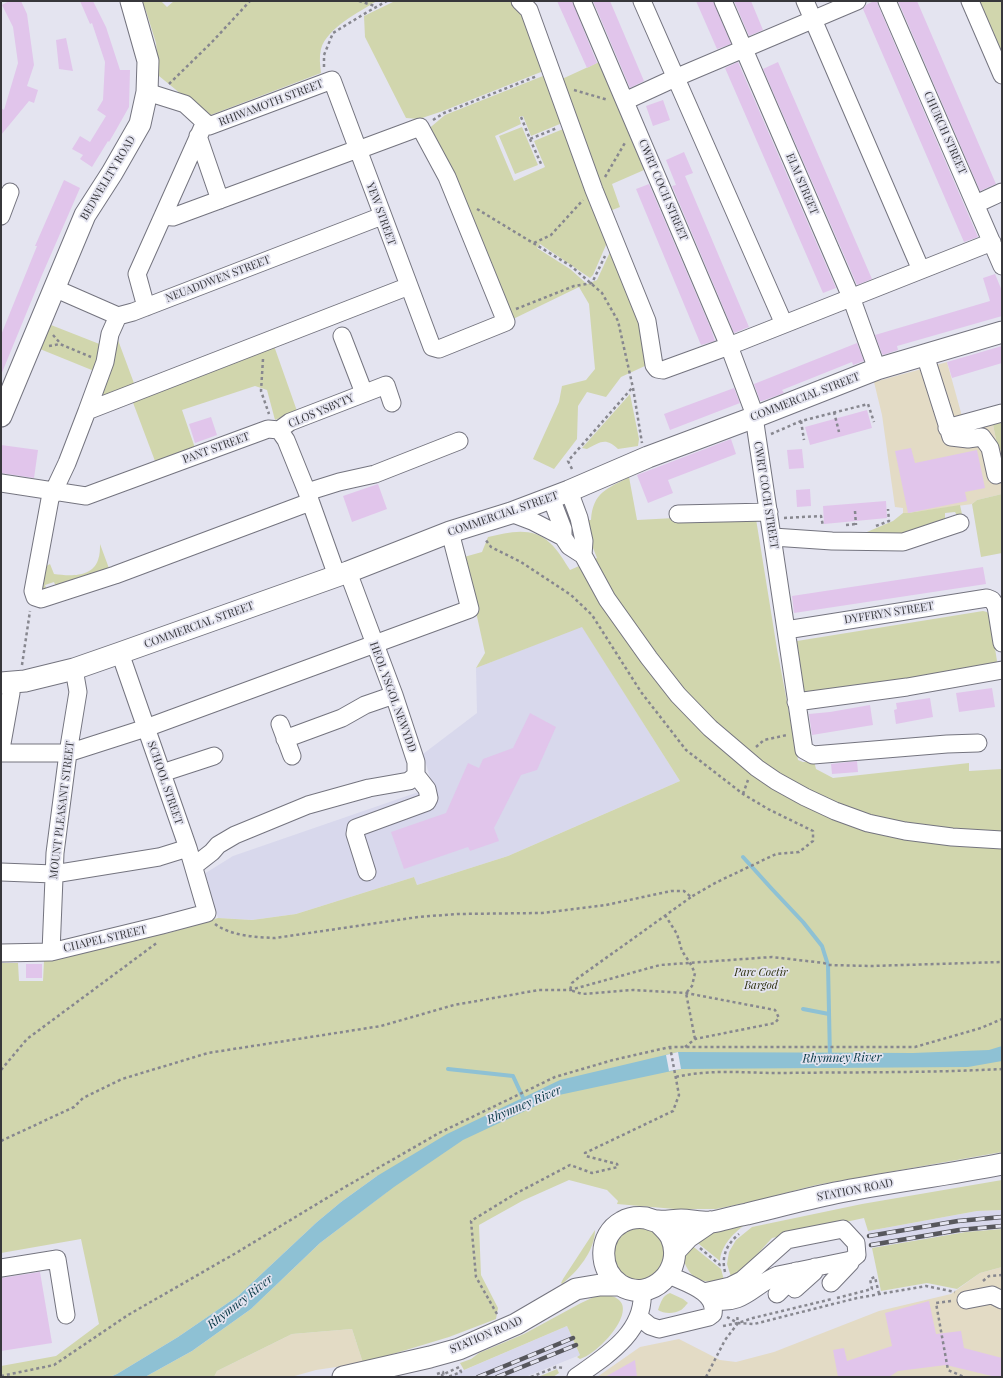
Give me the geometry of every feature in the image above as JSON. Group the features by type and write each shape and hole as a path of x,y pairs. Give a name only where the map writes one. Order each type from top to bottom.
{"main road":[{"name":"BEDWELLTY ROAD","path":"1,416 85,214 112,173 140,124 147,92 148,61 131,1"},
{"name":"COMMERCIAL STREET","path":"11,683 74,669 120,653 342,574 450,532 511,513 560,495 648,457 756,427 877,369 1002,332"},
{"name":"STATION ROAD","path":"576,1289 603,1253 604,1245 609,1234 621,1222 633,1218 644,1218 657,1221 681,1220 710,1222 835,1193 1002,1164"},
{"path":"642,1290 657,1285 669,1275 673,1266 675,1251 671,1237 666,1229 657,1221"},
{"name":"STATION ROAD","path":"675,1251 688,1237 710,1222"},
{"path":"603,1253 605,1265 611,1276 620,1285"},
{"name":"STATION ROAD","path":"343,1377 407,1369 459,1349 516,1324 576,1289 600,1285 620,1285 630,1289 642,1290"}],"street":[{"path":"520,1 529,10 594,190 647,321 654,365 657,369 663,370 729,346 992,242"},
{"name":"CWRT COCH STREET","path":"582,1 729,346 754,410 804,750 813,755 947,744 978,743"},
{"path":"642,1 784,324"},
{"name":"ELM STREET","path":"723,1 851,297 877,369"},
{"path":"804,1 921,270"},
{"path":"625,101 675,78 857,1"},
{"name":"CHURCH STREET","path":"887,1 1002,266"},
{"path":"970,1 1002,75"},
{"name":"RHIWAMOTH STREET","path":"147,92 185,104 202,129 332,80"},
{"name":"YEW STREET","path":"332,80 432,347 439,349 506,322 503,314"},
{"path":"163,216 174,217 420,127 447,177 503,314"},
{"path":"202,129 220,200"},
{"path":"146,307 137,274 202,129"},
{"path":"1,216 10,192"},
{"path":"976,204 1002,192"},
{"name":"NEUADDWEN STREET","path":"118,316 146,307 382,216"},
{"path":"87,411 409,286"},
{"path":"54,288 118,316 110,334 105,362 87,411 67,463 50,500 33,591 35,597 41,600 115,575 309,497 339,482 375,474 460,441"},
{"name":"CLOS YSBYTY","path":"342,336 364,393"},
{"path":"925,355 951,437 968,439 982,437 990,448 996,475"},
{"name":"CLOS YSBYTY","path":"279,430 290,422 386,385 392,403"},
{"path":"947,428 1002,413"},
{"name":"PANT STREET","path":"1,483 86,496 268,429 279,430"},
{"path":"279,430 286,440 342,574"},
{"path":"560,495 563,537"},
{"path":"560,495 579,518 584,541 583,555"},
{"path":"511,513 532,521 563,537 569,546 583,555 607,599 649,658 678,695 710,728 769,777 835,811 868,823 905,831 952,837 1002,840"},
{"path":"678,514 769,516"},
{"path":"773,537 832,541 903,542 954,522"},
{"path":"1,753 68,753 146,728 470,609 450,532"},
{"name":"HEOL YSGOL NEWYDD","path":"342,574 374,643 394,695 416,762 416,775"},
{"path":"997,597 996,606 1002,643"},
{"name":"DYFFRYN STREET","path":"786,630 997,597"},
{"name":"SCHOOL STREET","path":"120,653 188,848 207,913"},
{"name":"MOUNT PLEASANT STREET","path":"51,952 55,853 68,753 78,692 74,669"},
{"path":"796,702 908,687 1002,670"},
{"path":"1,749 11,693 11,683"},
{"path":"292,756 283,731 342,718 365,705 394,695"},
{"path":"162,773 214,756"},
{"path":"194,866 212,852 218,845 235,835 308,805 369,788 409,781 416,775 427,789 429,798 427,802 356,828 355,834 367,872"},
{"path":"1,872 54,874 159,857 188,848"},
{"name":"CHAPEL STREET","path":"1,953 51,952 207,913"},
{"path":"708,1296 742,1280 787,1240 843,1229 856,1243 857,1255 851,1260 850,1263 823,1284 832,1268 833,1263"},
{"path":"1,1268 57,1259 66,1315"},
{"path":"669,1275 723,1303 734,1301 749,1294 769,1279 778,1275 851,1260"},
{"path":"795,1290 814,1272 815,1267"},
{"path":"777,1294 796,1275 796,1271"},
{"path":"760,1297 778,1279 778,1275"},
{"path":"572,1374 612,1351 628,1335 639,1317 643,1297 642,1290"},
{"path":"966,1300 992,1295 1002,1300"},
{"path":"639,1317 650,1326 659,1329 709,1318 714,1311 708,1296"}],"path":[{"path":"147,92 166,87 212,42 250,1"},
{"path":"359,1 376,7"},
{"path":"332,80 324,67 324,55 333,33 388,1"},
{"path":"420,127 444,113 539,76"},
{"path":"557,85 616,103 625,101"},
{"path":"521,116 542,166"},
{"path":"530,139 570,122"},
{"path":"454,196 571,266 602,293 618,321 633,388 643,447"},
{"path":"592,283 607,250 615,241"},
{"path":"503,314 574,286 592,283"},
{"path":"264,342 261,391 271,419 279,430"},
{"path":"30,348 60,344 105,362"},
{"path":"572,468 568,461 633,388"},
{"path":"756,427 766,436 801,421 868,404 874,422"},
{"path":"834,412 839,432"},
{"path":"801,421 804,440"},
{"path":"855,511 856,529"},
{"path":"769,516 822,516 823,527 830,526"},
{"path":"843,525 856,524"},
{"path":"483,536 491,547 521,562 571,595 592,615 641,692 686,750 743,794 768,809 813,831 813,841 799,852 776,854 717,882 691,897 578,978 572,984 570,990"},
{"path":"11,683 35,597"},
{"path":"760,751 756,748 764,740 779,736"},
{"path":"743,794 749,777"},
{"path":"207,913 214,920 215,925 229,931 251,937 275,938 457,914 542,913 606,905 671,891 684,891 691,897"},
{"path":"665,915 677,934 682,951 695,973 692,986 686,993"},
{"path":"1,1070 27,1039 163,938 164,934 162,925"},
{"path":"1,1141 74,1107 83,1098 122,1079 208,1053 381,1026 454,1005 539,990 570,990 660,965 772,957 824,963 828,965 870,966 1002,962"},
{"path":"570,990 582,994 633,990 686,993 775,1010 779,1018 775,1023 695,1039 685,1047"},
{"path":"686,993 695,1039"},
{"path":"1,1376 54,1365 128,1315 236,1253 345,1187 439,1133 555,1077 612,1060 670,1047 915,1047 981,1028 1002,1019"},
{"path":"502,1311 496,1314 476,1277 471,1221 515,1194 570,1165 592,1173 618,1167 617,1164 586,1156 585,1153 673,1112 679,1096 670,1047"},
{"path":"676,1077 723,1072 776,1073 965,1071 1002,1069"},
{"path":"698,1246 720,1265 724,1265 725,1251 729,1244 741,1232"},
{"path":"706,1377 725,1340 738,1323 872,1289 870,1279 875,1277 879,1294"},
{"path":"738,1323 754,1324 857,1298 926,1286 955,1292 966,1300"},
{"path":"964,1377 948,1370 936,1303 966,1300"},
{"path":"444,1377 442,1374 459,1367 461,1372 448,1377"},
{"path":"531,1377 556,1367 566,1368 572,1374"},
{"path":"437,1374 443,1372 444,1377"}],"shaded area":[{"path":"947,362 965,427 992,420 997,444 1002,452 1002,494 977,500 972,504 903,513 903,508 895,507 882,415 874,382"},
{"path":"582,626 680,781 508,856 417,885 414,877 296,914 252,920 218,918 204,874 233,856 433,787 423,754 477,713 476,668"},
{"path":"1002,1210 1002,1229 966,1232 872,1248 868,1231 977,1211"},
{"path":"1002,1267 1002,1377 597,1377 640,1347 679,1339 720,1360 736,1362 774,1352 879,1311 951,1294 980,1273"},
{"path":"567,1326 580,1355 525,1377 448,1377"},
{"path":"352,1329 363,1363 316,1370 291,1377 214,1377 217,1371 292,1334"}],"green space":[{"path":"141,1 161,1 167,7 174,1 377,1 344,21 324,41 320,58 321,73 208,116 159,76 156,43 146,11"},
{"path":"395,1 514,1 528,24 546,70 443,111 419,119 406,118 365,37 364,16"},
{"path":"979,1 1002,1 1002,56"},
{"path":"599,62 644,170 612,184 620,207 607,212 562,79"},
{"path":"548,74 567,121 531,136 523,116 519,117 521,124 495,136 514,181 545,167 534,141 568,127 609,238 593,275 590,278 540,244 537,248 570,269 587,284 597,280 610,252 642,321 647,365 621,377 606,397 587,392 578,406 577,439 554,469 533,459 559,402 562,386 586,380 595,369 589,304 579,287 509,321 426,131 445,115"},
{"path":"522,127 538,165 515,174 499,136"},
{"path":"51,325 102,345 115,332 138,394 273,343 297,411 275,420 267,390 255,386 182,410 195,448 155,461 129,392 101,400 104,375 40,349"},
{"path":"630,394 639,439 638,446 618,449 610,443 603,442 587,449 582,448"},
{"path":"992,420 1002,423 1002,452 997,444"},
{"name":"Parc Coetir Bargod","path":"629,477 637,520 675,518 756,519 777,649 798,760 803,762 814,761 816,769 833,778 969,763 969,771 1002,769 1002,1152 816,1185 755,1201 716,1209 675,1209 617,1204 618,1201 607,1190 569,1180 522,1201 479,1225 481,1275 498,1308 496,1319 449,1337 363,1363 352,1329 292,1334 217,1371 214,1377 145,1377 192,1351 251,1309 320,1243 387,1192 377,1176 341,1202 317,1222 238,1296 178,1337 117,1374 110,1377 1,1377 1,1366 56,1356 99,1324 81,1239 1,1253 1,963 18,963 19,981 43,981 44,961 148,934 164,934 218,918 252,920 296,914 414,877 417,885 508,856 680,781 582,627 476,668 485,653 464,557 482,552 488,537 512,532 528,532 536,534 550,543 556,549 570,570 597,558 591,543 586,520 591,520 595,503 602,492"},
{"path":"1002,494 1002,553 981,557 972,504 977,500"},
{"path":"960,505 963,519 958,517 955,512 945,513 945,519 942,525 904,537 855,537 893,521 903,513"},
{"path":"100,544 110,571 57,589 54,582 45,585 48,593 41,589 43,568 50,564 54,574 73,575 85,573 95,566 100,554"},
{"path":"983,611 987,612 990,617 997,661 994,666 804,695 797,641"},
{"path":"1002,1180 1002,1210 977,1211 868,1231 864,1218 772,1238 743,1270 731,1277 727,1264 729,1252 736,1240 752,1227 862,1204"},
{"path":"748,1223 738,1230 726,1244 720,1261 694,1240 705,1232"},
{"path":"635,1226 656,1231 666,1250 661,1270 640,1280 631,1279 613,1264 613,1249 615,1240"},
{"path":"1002,1229 1002,1267 980,1273 957,1289 927,1283 881,1291 872,1248 966,1232"},
{"path":"595,1230 589,1253 579,1267 562,1284 563,1279"},
{"path":"690,1244 721,1269 724,1280 704,1281 698,1279 689,1272 683,1258"},
{"path":"670,1293 688,1303 682,1309 672,1313 666,1313 658,1310 663,1298"},
{"path":"605,1295 617,1299 623,1306 622,1315 617,1326 609,1337 589,1355 580,1359 577,1357 580,1355 567,1326 464,1370 460,1363 471,1359 479,1353 524,1334 581,1303 596,1296"},
{"path":"557,1369 559,1373 553,1377 538,1377"}],"water":[{"name":"Rhymney River","path":"1002,1046 1002,1061 968,1067 681,1069 559,1095 463,1140 394,1187 320,1243 251,1309 192,1351 145,1377 110,1377 178,1337 238,1296 317,1222 341,1202 377,1176 447,1134 560,1080 678,1052 913,1053 989,1050"}],"pier":[{"path":"678,1052 681,1069 669,1071 666,1055"}],"building":[{"path":"9,1 21,1 27,14 34,65 27,86 38,90 34,103 29,101 1,135 1,108 4,110 18,63 13,27 2,5"},
{"path":"80,1 93,1 106,27 120,70 130,70 129,107 109,142 108,141 92,167 80,159 83,155 72,149 80,136 90,142 106,116 97,110 103,100 105,62 92,23 90,24"},
{"path":"557,1 572,1 597,63 587,68"},
{"path":"593,1 610,1 644,81 630,88"},
{"path":"696,1 713,1 731,44 717,49"},
{"path":"734,1 751,1 763,30 749,36"},
{"path":"877,1 978,237 964,242 863,9 866,5"},
{"path":"898,1 917,1 996,184 980,191"},
{"path":"66,38 73,71 59,69 56,40"},
{"path":"738,62 836,288 823,293 725,68"},
{"path":"778,62 872,279 857,285 763,69"},
{"path":"663,100 670,120 653,126 646,106"},
{"path":"684,152 693,173 685,176 749,327 734,333 672,186 676,185 666,160"},
{"path":"64,180 80,188 1,375 1,335 37,246 35,246"},
{"path":"649,184 715,341 701,345 636,189"},
{"path":"995,274 1002,291 1002,316 897,346 898,350 883,355 882,354 875,335 990,301 983,278"},
{"path":"857,343 864,361 853,365 852,362 782,390 784,393 760,401 754,384"},
{"path":"1002,346 1002,363 952,378 947,362"},
{"path":"734,388 740,403 670,430 664,414"},
{"path":"867,410 872,428 810,445 805,427"},
{"path":"211,417 217,435 195,443 189,424"},
{"path":"731,439 736,454 668,480 673,493 648,503 637,475"},
{"path":"1,445 38,450 34,478 1,473"},
{"path":"911,448 915,463 977,450 985,488 965,492 967,501 908,513 895,451"},
{"path":"802,449 804,468 789,469 787,450"},
{"path":"378,484 387,509 352,522 343,496"},
{"path":"810,489 811,506 797,507 796,490"},
{"path":"886,501 887,518 824,524 823,506"},
{"path":"983,567 986,584 794,613 792,596"},
{"path":"992,688 995,707 959,712 956,693"},
{"path":"930,698 933,717 896,724 894,710 897,709 896,703"},
{"path":"870,705 873,725 812,735 809,714"},
{"path":"530,713 556,727 537,770 521,775 494,828 499,841 470,851 468,847 404,869 391,832 446,813 468,763 479,768 483,759 513,748"},
{"path":"857,761 858,772 832,774 831,764"},
{"path":"26,964 42,964 42,978 26,978"},
{"path":"40,1272 52,1343 1,1351 1,1278"},
{"path":"929,1301 936,1334 961,1331 964,1348 1002,1358 1002,1377 996,1377 946,1365 898,1371 889,1377 838,1377 833,1350 844,1348 847,1361 892,1346 885,1313"},
{"path":"635,1360 637,1377 605,1377"}],"waterway":[{"name":"Rhymney River","path":"743,857 803,922 822,946 828,965 830,1058"},
{"path":"803,1009 829,1014"},
{"name":"Rhymney River","path":"448,1069 513,1076 525,1102"}],"railway":[{"path":"869,1236 958,1221 1002,1217"},
{"path":"871,1245 959,1230 1002,1226"},
{"path":"478,1377 573,1338"},
{"path":"497,1377 576,1345"}]}
